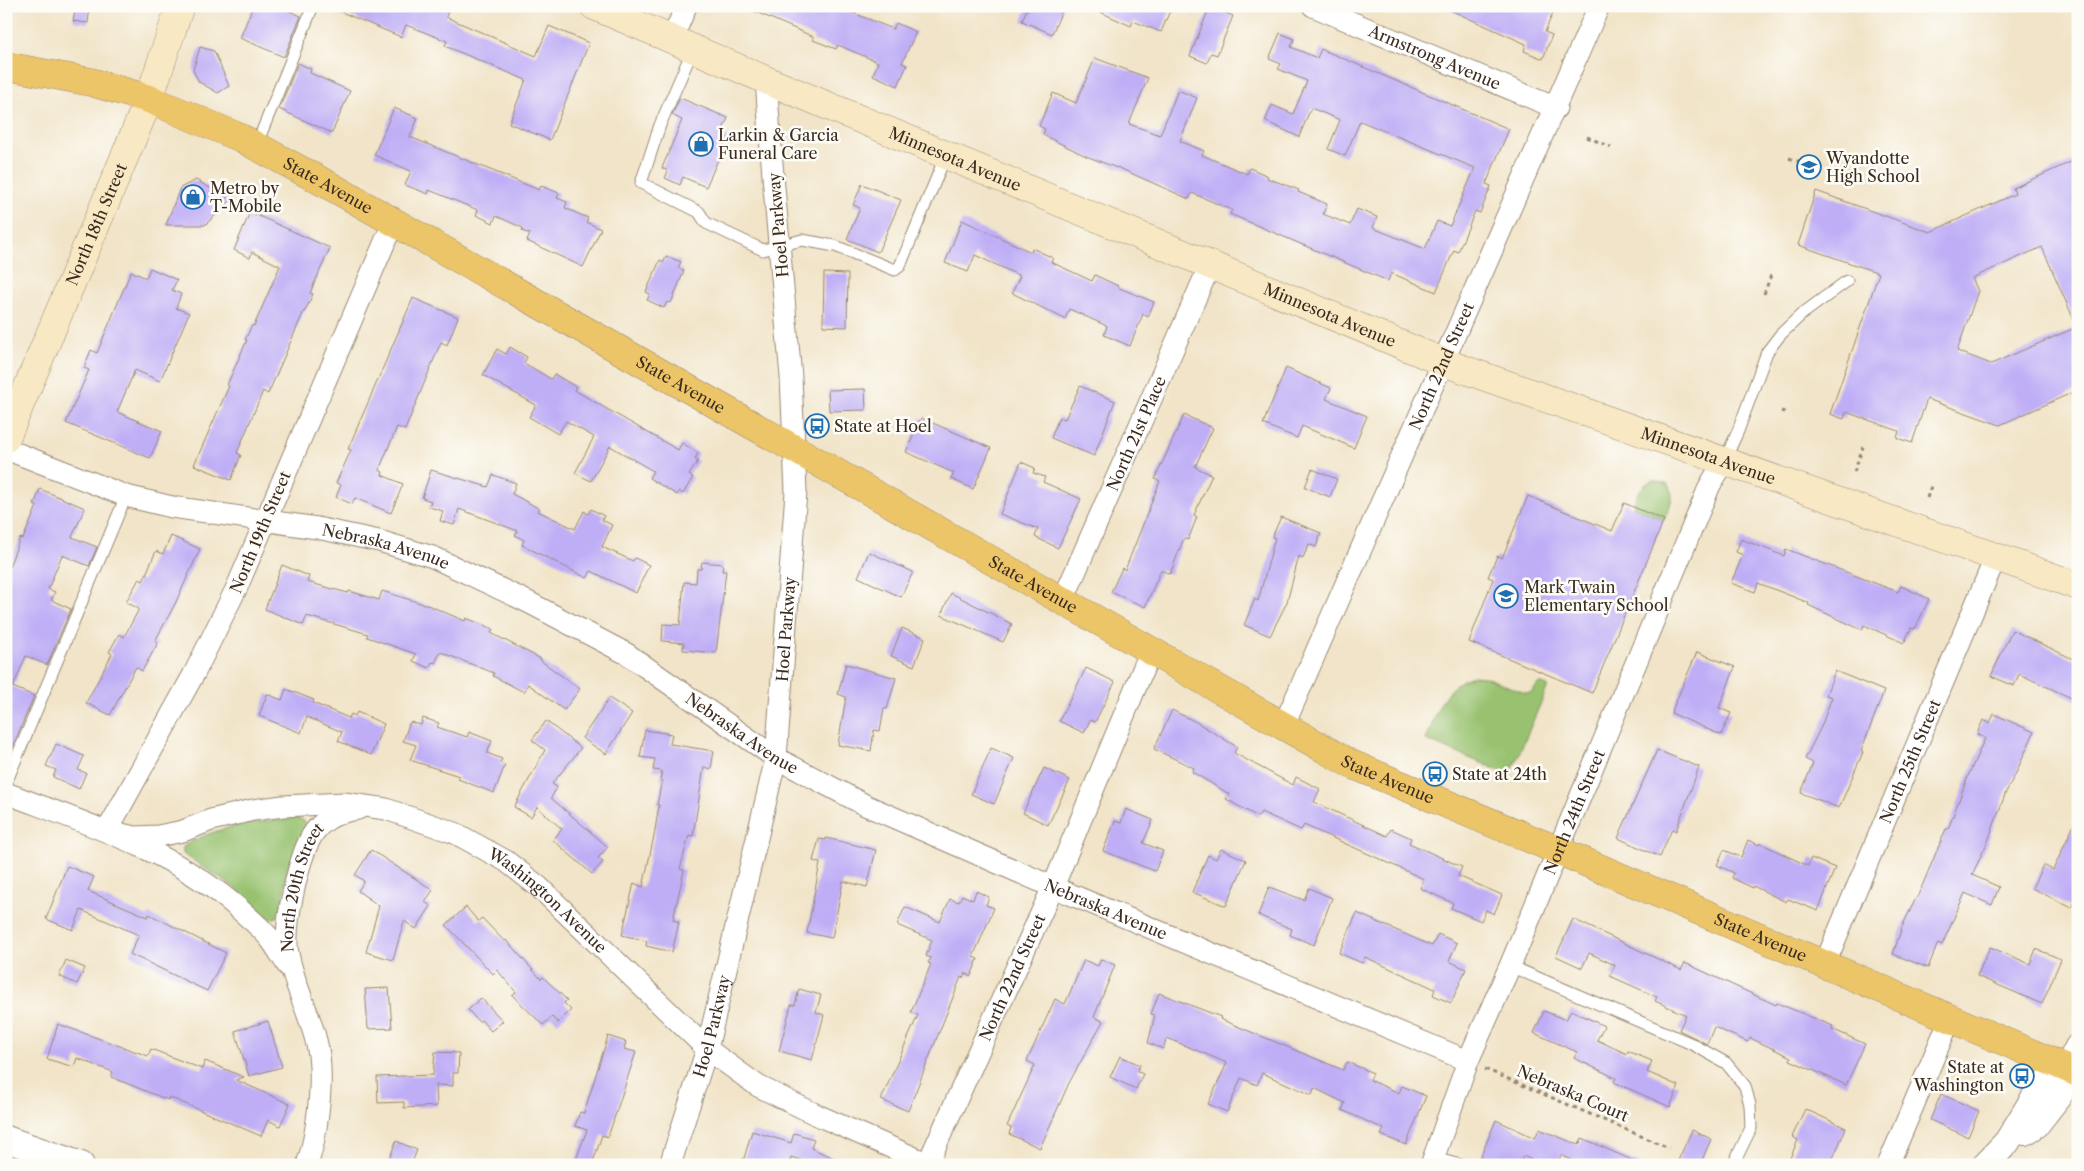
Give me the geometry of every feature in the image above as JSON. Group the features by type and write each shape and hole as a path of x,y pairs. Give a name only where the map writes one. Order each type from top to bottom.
{"main road":[{"name":"North 18th Street","path":"6,438 149,99 180,6"},
{"name":"Minnesota Avenue","path":"594,6 766,80 941,167 1210,265 1443,362 2078,586"},
{"name":"State Avenue","path":"6,66 91,82 149,99 256,146 332,187 1351,764 1558,850 1950,1020 2074,1063"}],"street":[{"path":"682,45 686,6"},
{"name":"Armstrong Avenue","path":"1313,6 1556,108"},
{"name":"North 22nd Street","path":"1284,725 1556,108 1599,6"},
{"name":"Hoel Parkway","path":"670,1165 707,1049 776,758 796,492 791,377 766,80"},
{"name":"North 19th Street","path":"107,832 195,672 237,587 264,520 393,223"},
{"name":"North 21st Place","path":"1063,600 1210,265"},
{"name":"Nebraska Avenue","path":"6,449 126,496 172,507 317,528 379,541 433,558 528,602 627,654 776,758 865,805 1053,887 1468,1062"},
{"name":"North 24th Street","path":"1432,1161 1468,1062 1510,966 1710,485 1724,462"},
{"name":"North 25th Street","path":"1824,966 1996,556"},
{"name":"North 22nd Street","path":"929,1164 1053,887 1151,650"},
{"name":"Washington Avenue","path":"6,793 107,832 173,861 228,899 270,939 294,975"},
{"name":"Washington Avenue","path":"107,832 135,837 158,836 183,831 211,820 253,810 283,806 344,803 386,809 455,833 506,861 539,887 707,1049 758,1086 817,1115 929,1164"},
{"name":"North 20th Street","path":"307,1165 319,1093 319,1055 287,952 288,926 294,889 305,853 314,832 339,813 356,809 386,809"},
{"path":"1888,1165 1950,1020"},
{"path":"1985,1165 2007,1142 2042,1086 2074,1063"},
{"path":"6,1139 80,1165"}],"lane":[{"path":"256,146 313,6"},
{"path":"682,45 660,125 641,184 699,212 706,223 751,245 763,250 802,240 810,241 835,246 895,270 900,266 941,167"},
{"path":"1724,462 1768,352 1780,335 1802,314 1847,281"},
{"path":"6,783 126,496"},
{"path":"1510,966 1692,1044 1726,1063 1745,1086 1750,1105 1751,1128 1733,1165"},
{"path":"1432,1161 1461,1165"}],"path":[{"path":"1587,137 1611,147"},
{"path":"1789,158 1803,163"},
{"path":"1764,294 1771,275"},
{"path":"1781,411 1787,413"},
{"path":"1854,472 1863,447"},
{"path":"1927,498 1932,483"},
{"name":"Nebraska Court","path":"1468,1062 1669,1148"}],"green space":[{"path":"1653,480 1669,484 1671,489 1672,498 1664,520 1633,507 1640,491"},
{"path":"1474,676 1485,677 1525,693 1532,692 1539,683 1548,686 1510,775 1426,740 1442,701 1448,693 1463,680"},
{"path":"296,818 303,820 307,825 288,867 281,911 277,917 271,919 264,915 234,887 183,854 183,847 223,829 252,823"}],"building":[{"path":"76,6 90,6 88,23 73,21"},
{"path":"253,6 278,6 301,16 284,57 240,38"},
{"path":"327,6 450,6 446,17 536,56 549,26 589,43 550,140 509,123 526,80 445,46 447,41 406,25 401,37"},
{"path":"742,6 854,6 851,12 893,29 896,23 916,32 902,63 907,65 898,86 873,75 878,62 838,45 836,49 813,40 814,37"},
{"path":"1028,6 1064,6 1052,34 1022,21"},
{"path":"1087,6 1172,6 1161,32 1133,21 1131,26"},
{"path":"1210,6 1233,16 1217,55 1211,53 1207,63 1190,56"},
{"path":"1441,6 1543,6 1554,10 1545,32 1552,35 1543,59 1524,51 1526,44"},
{"path":"1280,33 1294,39 1291,47 1317,58 1321,49 1509,129 1486,184 1491,186 1480,213 1475,211 1458,252 1454,250 1436,292 1391,273 1388,281 1230,214 1232,210 1192,193 1189,199 1117,167 1086,156 1043,135 1045,129 1039,126 1053,93 1076,103 1095,58 1148,78 1129,124 1160,135 1178,90 1197,98 1180,141 1204,151 1202,155 1247,174 1250,168 1268,176 1267,178 1299,190 1298,192 1327,204 1323,214 1350,225 1357,209 1377,217 1373,228 1425,249 1437,221 1450,226 1475,168 1360,121 1345,156 1328,149 1340,120 1311,108 1299,137 1265,121 1272,105 1293,114 1307,81 1278,69 1281,64 1269,59"},
{"path":"200,47 214,51 229,86 218,93 199,82 193,70"},
{"path":"298,63 311,69 310,73 350,91 332,133 279,109"},
{"path":"680,98 728,118 721,134 728,137 706,187 683,177 680,185 665,178 668,171 662,168 682,120 672,115"},
{"path":"394,108 418,118 410,137 539,190 541,186 559,193 557,198 567,202 565,208 588,218 586,222 601,229 583,267 527,241 530,234 522,231 523,228 496,216 493,223 476,215 478,210 429,190 428,194 405,185 411,171 374,155"},
{"name":"Wyandotte High School","path":"2073,161 2078,173 2078,390 2000,425 1927,399 1912,443 1897,438 1899,431 1846,412 1844,419 1830,414 1879,273 1798,245 1816,191 1930,232 2015,194 2013,188","holes":["2042,247 2077,327 1991,364 1957,351 1978,291 1972,278"]},
{"path":"196,180 231,200 205,225 166,225 180,188"},
{"path":"862,184 901,200 878,252 847,239 860,208 853,205"},
{"path":"250,212 330,248 310,293 313,294 268,394 263,391 237,453 241,455 231,480 194,465 229,386 227,385 247,340 245,340 252,325 254,326 280,266 252,252 250,258 234,250"},
{"path":"962,220 1031,252 1032,248 1053,258 1051,262 1092,281 1095,275 1117,287 1154,302 1148,317 1143,314 1130,346 1104,335 1107,326 1069,309 1065,319 1012,293 1020,276 975,255 968,272 945,263"},
{"path":"666,256 681,262 678,268 684,271 671,303 667,302 664,308 647,300 650,294 646,292 660,260 664,262"},
{"path":"150,268 177,280 172,290 181,294 176,308 189,313 160,381 135,370 117,412 162,431 150,458 66,423 89,370 84,368 91,350 97,353 131,271 146,278"},
{"path":"824,273 848,274 847,327 823,326"},
{"path":"413,298 458,317 447,345 441,342 405,430 397,427 379,470 383,472 382,475 403,484 391,513 355,498 352,504 336,497 341,485 336,483 351,450 348,449"},
{"path":"510,347 527,357 524,363 551,379 554,374 576,387 574,390 678,450 682,443 698,453 695,459 698,461 689,475 693,477 683,494 679,491 677,495 649,478 653,471 610,446 591,481 575,473 594,437 566,421 558,434 529,417 536,405 483,375 497,349 506,354"},
{"path":"1286,368 1331,388 1326,399 1367,416 1354,448 1302,426 1297,438 1263,424"},
{"path":"1080,386 1115,401 1094,456 1051,438 1059,417 1065,419"},
{"path":"865,389 866,410 829,411 828,390"},
{"path":"1184,415 1213,428 1195,467 1212,475 1194,515 1197,517 1188,540 1184,538 1170,574 1161,570 1145,607 1111,592 1122,568 1125,570 1160,481 1155,479"},
{"path":"921,418 991,448 973,489 951,479 954,473 906,452"},
{"path":"1021,462 1035,468 1033,473 1045,477 1043,482 1081,499 1058,548 1035,537 1038,529 1000,514"},
{"path":"1312,469 1337,479 1330,497 1305,487"},
{"path":"431,470 488,487 493,475 516,483 512,494 540,509 538,511 575,529 584,511 588,514 591,509 604,516 602,520 612,525 602,547 633,561 635,558 649,565 636,593 591,571 587,578 522,545 524,540 515,535 518,531 459,509 454,525 440,521 443,511 429,507 431,501 422,498"},
{"path":"40,489 85,508 72,537 97,547 89,566 62,555 48,589 55,592 51,600 71,609 47,665 26,656 13,687 34,696 6,763 6,575 20,538 23,539 37,506 34,505"},
{"name":"Mark Twain Elementary School","path":"1528,496 1612,531 1624,503 1664,520 1592,693 1469,642 1493,579 1488,577 1497,556 1502,558"},
{"path":"1281,517 1321,533 1316,547 1309,544 1303,558 1299,556 1287,602 1270,636 1244,625 1255,599 1258,601 1275,538 1272,537"},
{"path":"171,536 200,549 175,604 155,641 158,643 142,671 136,667 110,715 86,703 112,654 109,652 119,634 124,637 139,609 126,602 139,579 143,581 156,551 163,554"},
{"path":"1741,539 1784,556 1786,549 1898,592 1901,586 1929,599 1915,629 1911,628 1904,643 1864,625 1862,630 1808,605 1809,603 1758,583 1755,592 1731,583 1743,555 1736,552"},
{"path":"869,552 913,572 901,597 858,577"},
{"path":"702,562 723,564 722,571 726,571 716,653 683,650 684,643 662,641 663,624 680,625 684,582 696,583 697,569 701,569"},
{"path":"282,565 309,576 307,582 379,600 382,591 430,606 465,621 466,618 493,629 491,633 541,659 541,661 580,689 564,710 528,684 524,692 493,676 494,673 440,652 435,663 432,662 429,668 413,661 416,654 367,637 368,634 307,616 303,625 265,609"},
{"path":"951,593 1012,624 1003,642 941,615"},
{"path":"902,628 925,638 914,666 891,656"},
{"path":"2012,630 2075,660 2078,654 2078,701 2019,674 2014,686 1991,676"},
{"path":"1697,652 1735,667 1719,708 1731,713 1721,735 1671,713"},
{"path":"846,664 896,678 887,709 884,708 880,731 874,730 871,751 838,745 846,697 838,694"},
{"path":"1086,668 1115,682 1095,722 1090,720 1084,733 1059,721"},
{"path":"1835,671 1884,691 1861,751 1863,752 1839,808 1801,793 1813,763 1805,759 1821,727 1832,697 1826,695"},
{"path":"286,689 314,700 313,703 349,718 351,714 355,716 357,712 384,724 371,755 338,741 342,732 307,717 301,733 259,716 267,694 282,700"},
{"path":"609,698 632,713 606,754 582,738"},
{"path":"1172,710 1198,723 1237,747 1234,753 1293,785 1296,777 1320,789 1314,802 1387,836 1391,829 1411,838 1409,843 1462,867 1458,876 1502,895 1494,914 1486,910 1481,921 1451,908 1453,903 1420,888 1424,879 1304,825 1301,830 1261,812 1258,817 1226,799 1229,794 1192,772 1194,768 1154,749"},
{"path":"1994,714 2034,732 2006,792 1988,841 1972,875 1999,887 1992,905 1965,893 1942,945 1938,943 1928,968 1893,954 1902,927 1917,898 1946,829 1948,829 1985,738 1977,734 1983,720 1990,723"},
{"path":"423,718 439,723 437,727 467,737 469,732 492,741 487,753 502,759 500,763 505,765 494,793 458,779 459,776 410,760 416,745 403,741 410,722 421,725"},
{"path":"546,721 581,748 552,784 557,787 551,798 608,847 598,858 603,862 592,874 553,840 562,829 537,807 531,817 514,807 545,750 532,740"},
{"path":"645,730 672,734 670,744 714,751 711,769 704,767 693,836 689,835 680,869 684,870 673,920 679,922 672,952 646,946 647,941 622,935 634,883 643,887 654,836 662,780 660,780 662,771 653,770 655,759 640,757"},
{"path":"56,744 84,756 78,770 86,773 79,789 53,777 56,770 46,766"},
{"path":"991,748 1014,758 994,804 971,794"},
{"path":"1657,750 1699,767 1676,831 1672,829 1660,857 1618,838"},
{"path":"1044,768 1070,780 1048,825 1023,813"},
{"path":"1126,809 1153,820 1143,843 1163,851 1155,871 1103,851 1115,821 1121,823"},
{"path":"2078,816 2078,896 2072,908 2032,888 2043,865 2053,870"},
{"path":"826,838 876,850 867,887 843,881 832,938 807,933 820,863 813,861 819,839 826,840"},
{"path":"1748,840 1759,845 1760,843 1808,866 1811,858 1835,868 1818,911 1788,899 1786,902 1753,886 1753,888 1732,878 1734,873 1717,865 1724,850 1741,857"},
{"path":"1221,849 1246,860 1226,906 1192,892 1208,855 1216,859"},
{"path":"371,850 433,890 425,902 431,906 416,929 404,921 393,960 366,952 379,906 358,891 364,881 355,875"},
{"path":"67,866 94,877 88,891 148,917 149,914 226,953 207,991 130,954 139,935 81,910 73,930 46,919"},
{"path":"1269,887 1304,900 1309,888 1332,898 1314,945 1290,935 1292,929 1258,915"},
{"path":"976,891 989,897 986,905 994,908 973,957 978,959 971,976 965,973 963,978 961,977 908,1111 881,1100 918,1015 911,1012 931,964 928,963 931,958 926,956 932,940 897,925 905,907 940,922 950,899 959,902 962,895 973,900"},
{"path":"466,907 478,921 482,918 504,941 506,940 541,979 543,977 567,1000 564,1003 571,1010 558,1023 552,1017 543,1025 512,995 516,992 497,970 493,974 446,925"},
{"path":"1357,913 1432,946 1438,934 1457,943 1449,961 1466,969 1451,1003 1433,995 1435,989 1365,957 1362,963 1339,953"},
{"path":"1573,919 1681,970 1685,963 1776,1005 1777,1003 1833,1026 1832,1029 1865,1044 1846,1085 1790,1060 1791,1057 1750,1038 1748,1042 1714,1027 1707,1044 1679,1030 1686,1015 1655,1001 1657,997 1610,976 1615,965 1589,953 1582,968 1556,956"},
{"path":"1990,947 2030,964 2036,949 2061,959 2042,1004 1977,976"},
{"path":"1101,959 1115,965 1094,1017 1103,1021 1069,1083 1040,1148 1009,1134 1011,1128 1007,1126 1035,1065 1027,1061 1055,999 1065,1004 1084,960 1098,966"},
{"path":"66,960 85,968 77,984 59,976"},
{"path":"389,988 392,1028 368,1029 365,989"},
{"path":"799,989 821,995 816,1012 824,1015 812,1060 779,1051 791,1005 795,1005"},
{"path":"1159,993 1221,1017 1220,1019 1343,1070 1347,1062 1373,1073 1370,1080 1399,1093 1402,1086 1426,1096 1406,1145 1381,1135 1384,1129 1342,1110 1345,1103 1314,1088 1312,1095 1262,1073 1257,1085 1241,1078 1227,1112 1208,1104 1227,1063 1167,1038 1163,1049 1148,1043 1155,1015 1151,1014"},
{"path":"481,998 503,1021 491,1031 468,1010"},
{"path":"1571,1010 1604,1026 1597,1040 1627,1054 1628,1051 1652,1061 1647,1072 1679,1086 1670,1107 1614,1082 1616,1078 1574,1058 1577,1052 1534,1033 1544,1011 1566,1020"},
{"path":"268,1021 282,1067 249,1076 235,1031"},
{"path":"58,1024 148,1056 151,1049 202,1069 205,1061 244,1077 236,1080 290,1104 280,1126 268,1120 261,1136 169,1097 168,1100 111,1077 113,1072 77,1058 74,1067 47,1059"},
{"path":"608,1036 626,1042 624,1049 636,1052 608,1137 602,1135 592,1165 574,1165 587,1130 575,1126 580,1112 584,1113"},
{"path":"435,1052 459,1053 458,1073 453,1073 453,1086 436,1085 437,1106 404,1108 404,1102 378,1103 377,1077 433,1075"},
{"path":"1120,1056 1140,1065 1137,1071 1143,1074 1136,1089 1110,1077"},
{"path":"1941,1094 1979,1111 1968,1137 1930,1120"},
{"path":"1805,1109 1846,1128 1830,1165 1787,1165 1798,1140 1792,1137"},
{"path":"1496,1120 1535,1138 1539,1129 1579,1145 1582,1138 1643,1165 1582,1165 1561,1155 1557,1165 1543,1165 1523,1156 1519,1165 1495,1165 1480,1158"},
{"path":"1692,1130 1711,1139 1700,1165 1676,1165"},
{"path":"752,1131 791,1143 794,1133 814,1139 811,1148 845,1163 844,1165 816,1165 791,1157 789,1165 742,1165"},
{"path":"396,1141 417,1150 411,1165 387,1165"}],"place":[{"name":"Larkin & Garcia Funeral Care","path":"701,144"},
{"name":"Wyandotte High School","path":"1809,167"},
{"name":"Metro by T-Mobile","path":"193,197"},
{"name":"State at Hoel","path":"817,426"},
{"name":"Mark Twain Elementary School","path":"1506,596"},
{"name":"State at 24th","path":"1435,774"},
{"name":"State at Washington","path":"2022,1076"}]}
